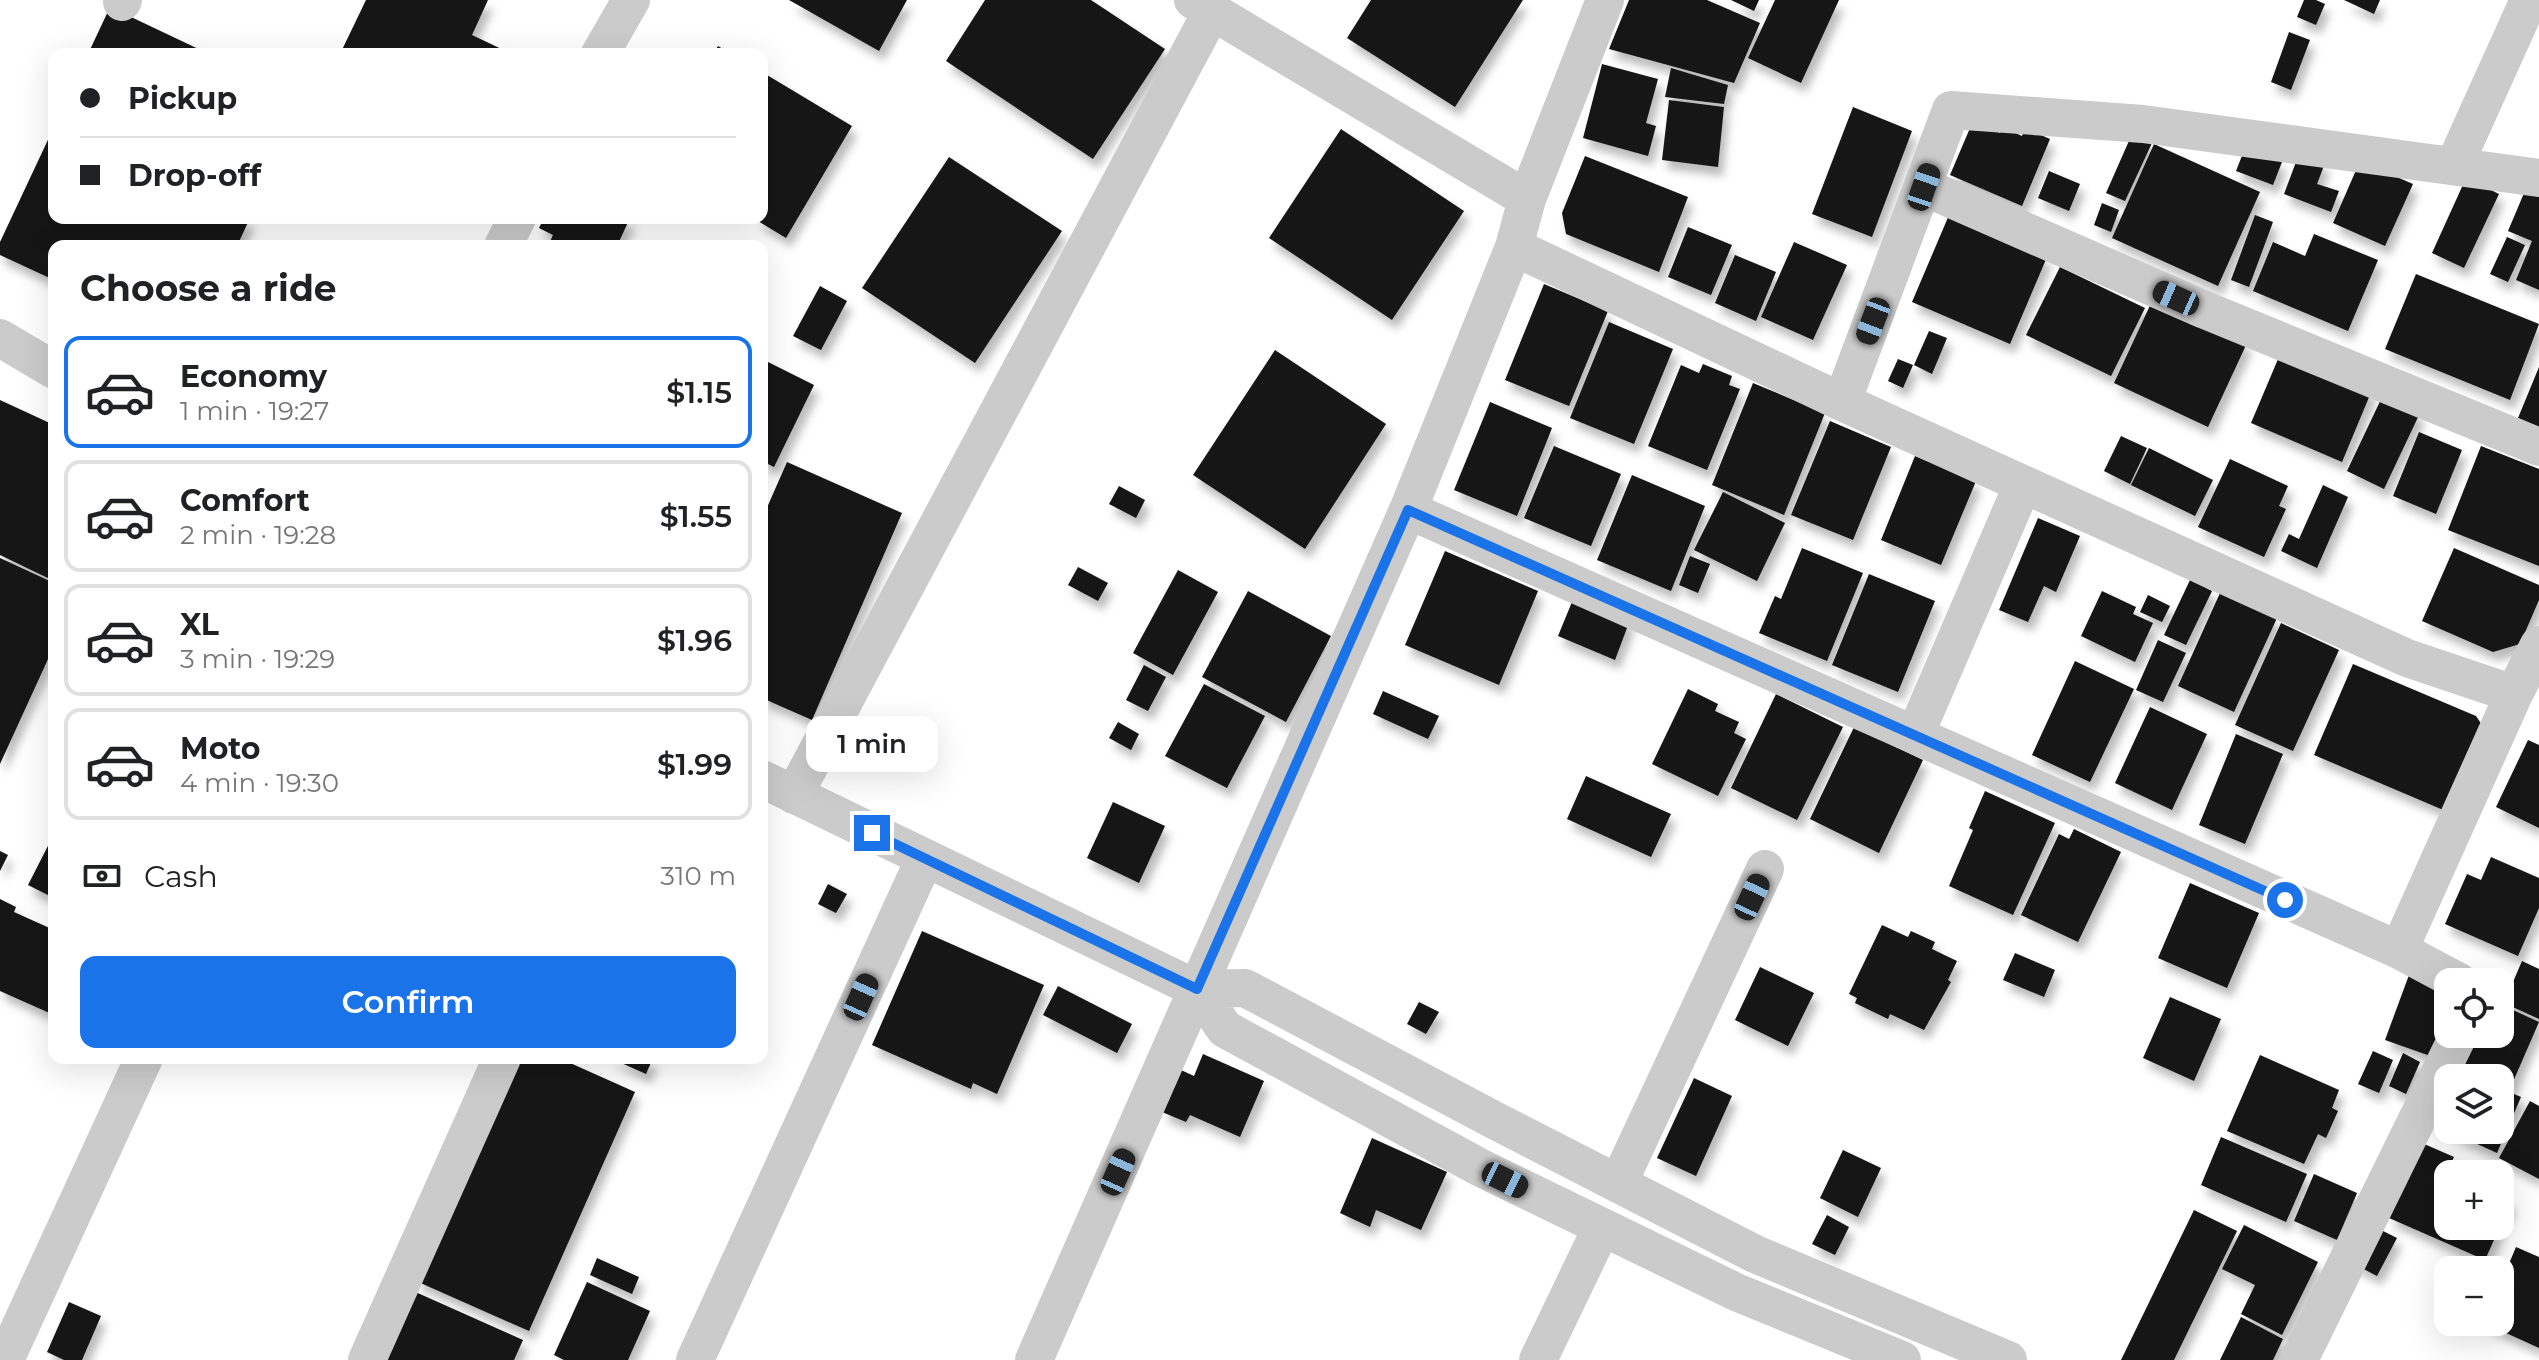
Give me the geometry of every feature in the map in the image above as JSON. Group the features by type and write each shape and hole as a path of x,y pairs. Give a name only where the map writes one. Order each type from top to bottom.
{"street":[{"path":"603,48 631,0"},
{"path":"1034,1360 1408,510 1514,247 1527,199 1605,0"},
{"path":"2454,166 2529,0"},
{"path":"1527,199 1202,6 778,787 1197,989 1245,988 1755,1254 2008,1360"},
{"path":"1842,402 1951,110 2143,124 2539,178"},
{"path":"1924,187 2205,310 2539,447"},
{"path":"1514,247 1842,402 2407,658 2514,694"},
{"path":"0,338 48,366"},
{"path":"1915,735 2023,484"},
{"path":"1408,510 2399,950 2434,969"},
{"path":"2399,950 2539,645"},
{"path":"695,1360 925,858"},
{"path":"1618,1184 1765,869"},
{"path":"1197,989 1225,1029 1481,1168 1736,1292 1902,1360"},
{"path":"2299,1360 2452,1048"},
{"path":"5,1360 141,1064"},
{"path":"367,1360 499,1064"},
{"path":"1538,1360 1602,1227"}],"building":[{"path":"366,0 488,0 472,35 499,48 343,48"},
{"path":"789,0 907,0 879,51"},
{"path":"985,0 1091,0 1165,49 1093,159 946,61"},
{"path":"1371,0 1523,0 1455,107 1347,38"},
{"path":"1629,0 1707,0 1760,23 1734,83 1609,49"},
{"path":"1731,0 1759,0 1754,11"},
{"path":"1775,0 1839,0 1801,83 1748,58"},
{"path":"2304,0 2325,4 2316,25 2297,17"},
{"path":"2344,0 2380,0 2374,14"},
{"path":"110,7 196,48 91,48"},
{"path":"2289,32 2310,40 2291,90 2271,82"},
{"path":"1602,64 1658,79 1646,123 1656,126 1648,156 1583,138"},
{"path":"1671,68 1728,85 1724,104 1665,97"},
{"path":"768,76 852,126 786,238 763,224 768,224"},
{"path":"1669,100 1724,107 1718,167 1662,160"},
{"path":"1853,107 1912,131 1872,237 1812,214"},
{"path":"1973,121 2000,133 2002,127 2022,136 2025,128 2050,139 2022,206 1950,175"},
{"path":"1341,129 1464,211 1392,320 1269,238"},
{"path":"2132,134 2152,143 2125,201 2106,193"},
{"path":"48,140 48,224 247,224 240,240 48,240 48,277 0,255 0,242"},
{"path":"2154,144 2260,192 2218,286 2112,238"},
{"path":"2245,148 2282,162 2273,185 2236,171"},
{"path":"2299,154 2325,163 2317,184 2339,191 2331,212 2284,194"},
{"path":"1585,156 1688,197 1659,272 1566,234 1562,213"},
{"path":"949,157 1062,231 975,363 862,288"},
{"path":"2360,161 2413,184 2385,246 2333,223"},
{"path":"2049,171 2080,184 2069,211 2038,198"},
{"path":"2466,178 2499,194 2464,268 2432,253"},
{"path":"2527,186 2539,191 2539,290 2516,280 2532,241 2508,231"},
{"path":"2102,203 2119,210 2111,232 2094,225"},
{"path":"1949,215 2047,257 2010,344 1912,302"},
{"path":"2255,215 2273,222 2249,287 2231,280"},
{"path":"541,224 627,224 620,240 551,240 553,235 539,228"},
{"path":"1688,227 1732,245 1711,295 1668,277"},
{"path":"2314,234 2378,260 2348,331 2253,291 2273,242 2305,256"},
{"path":"2507,237 2525,245 2508,282 2490,274"},
{"path":"1794,242 1847,265 1813,340 1761,317"},
{"path":"1735,255 1776,272 1756,321 1715,303"},
{"path":"2060,267 2145,308 2111,376 2026,335"},
{"path":"2416,274 2539,324 2510,400 2385,349"},
{"path":"1544,284 1608,311 1569,406 1505,380"},
{"path":"820,286 847,301 821,350 793,336"},
{"path":"2153,299 2247,343 2208,427 2114,383"},
{"path":"1609,322 1673,349 1634,444 1570,418"},
{"path":"1929,331 1947,338 1932,374 1914,365"},
{"path":"1275,350 1386,424 1305,549 1193,475"},
{"path":"2281,352 2372,390 2342,462 2251,423"},
{"path":"1898,359 1913,365 1903,388 1888,381"},
{"path":"768,362 814,385 774,467 768,464"},
{"path":"1703,364 1732,376 1729,385 1740,389 1707,470 1648,446 1681,365 1699,373"},
{"path":"2539,367 2539,427 2518,418"},
{"path":"1753,383 1825,413 1784,515 1712,485"},
{"path":"2383,395 2420,413 2384,489 2347,471"},
{"path":"0,400 48,422 48,578 0,555"},
{"path":"1490,402 1552,428 1517,516 1454,490"},
{"path":"1830,421 1891,447 1853,540 1791,515"},
{"path":"2419,432 2462,450 2436,514 2393,496"},
{"path":"2121,436 2147,448 2130,484 2104,471"},
{"path":"1554,446 1621,474 1591,546 1524,518"},
{"path":"2481,446 2539,469 2539,566 2448,530"},
{"path":"2149,448 2213,480 2195,516 2131,485"},
{"path":"1915,456 1976,481 1941,565 1881,540"},
{"path":"2230,459 2288,486 2279,506 2286,509 2264,557 2198,527"},
{"path":"787,462 902,513 812,720 768,701 768,505"},
{"path":"1632,475 1705,506 1671,591 1597,560"},
{"path":"2323,485 2348,497 2317,568 2281,551 2289,534 2299,539"},
{"path":"1119,486 1145,500 1136,518 1109,504"},
{"path":"1723,492 1785,523 1757,581 1694,550"},
{"path":"2038,518 2080,536 2056,592 2044,586 2028,622 1999,610"},
{"path":"1802,548 1863,573 1827,661 1759,633 1775,596 1781,599"},
{"path":"2454,548 2539,585 2539,600 2520,644 2493,652 2422,621"},
{"path":"1445,551 1538,591 1499,685 1405,645"},
{"path":"1690,556 1710,564 1698,593 1679,585"},
{"path":"0,558 48,580 48,659 0,764"},
{"path":"1078,567 1108,583 1098,601 1068,585"},
{"path":"1178,570 1218,592 1173,675 1133,653"},
{"path":"1869,574 1935,601 1898,692 1832,665"},
{"path":"2190,580 2212,591 2186,645 2164,635"},
{"path":"1248,591 1331,636 1286,722 1202,677"},
{"path":"2102,591 2136,607 2133,614 2153,623 2135,662 2081,636"},
{"path":"2220,593 2277,618 2234,712 2178,686"},
{"path":"2148,595 2170,606 2162,622 2140,612"},
{"path":"1574,597 1630,620 1615,660 1558,636"},
{"path":"2281,623 2339,650 2293,751 2235,725"},
{"path":"2158,640 2186,653 2163,702 2136,690"},
{"path":"2075,661 2134,689 2090,782 2032,755"},
{"path":"2353,664 2476,716 2484,728 2448,812 2314,755"},
{"path":"1144,665 1166,677 1148,711 1126,700"},
{"path":"1204,684 1265,716 1227,788 1165,756"},
{"path":"1688,689 1718,704 1715,711 1739,722 1734,733 1746,739 1718,796 1652,764"},
{"path":"1383,691 1439,716 1428,739 1373,714"},
{"path":"1776,694 1843,727 1797,820 1731,788"},
{"path":"2150,707 2207,734 2172,810 2115,783"},
{"path":"1118,722 1139,734 1131,750 1109,738"},
{"path":"1854,727 1923,760 1879,853 1810,819"},
{"path":"2236,734 2283,754 2245,844 2199,825"},
{"path":"2528,740 2539,745 2539,828 2496,807"},
{"path":"1586,776 1671,814 1651,857 1567,819"},
{"path":"1985,791 2055,823 2013,915 1949,886 1973,830 1969,828"},
{"path":"1113,802 1165,826 1139,883 1087,858"},
{"path":"2074,829 2121,852 2078,942 2021,915 2059,834 2069,839"},
{"path":"48,846 48,895 28,885"},
{"path":"0,851 8,855 0,871"},
{"path":"2491,857 2539,878 2539,908 2518,956 2445,924 2467,874 2481,880"},
{"path":"2190,883 2259,913 2227,988 2158,958"},
{"path":"828,884 847,894 836,913 818,904"},
{"path":"0,899 16,907 14,912 48,927 48,1012 0,991"},
{"path":"1882,925 1908,937 1911,931 1935,942 1932,949 1957,961 1948,980 1951,982 1924,1030 1890,1014 1888,1019 1855,1003 1857,998 1849,994"},
{"path":"922,931 1044,985 997,1094 973,1083 971,1089 872,1045"},
{"path":"2015,953 2055,970 2044,997 2003,980"},
{"path":"2522,961 2539,969 2539,1019 2514,1008 2514,980"},
{"path":"1760,967 1814,993 1788,1046 1735,1020"},
{"path":"2409,975 2434,985 2434,1048 2440,1048 2436,1058 2385,1040"},
{"path":"1058,986 1132,1024 1117,1053 1043,1015"},
{"path":"2170,997 2221,1019 2194,1081 2143,1058"},
{"path":"1419,1002 1439,1012 1426,1034 1407,1024"},
{"path":"2514,1010 2539,1022 2514,1080 2514,1064 2463,1064 2470,1048 2514,1048"},
{"path":"2373,1051 2393,1060 2379,1093 2358,1084"},
{"path":"2403,1053 2420,1062 2406,1094 2389,1086"},
{"path":"1203,1054 1264,1081 1240,1137 1190,1115 1186,1122 1162,1112 1181,1070 1194,1076"},
{"path":"2260,1055 2339,1090 2332,1108 2338,1111 2326,1138 2318,1134 2304,1164 2227,1131"},
{"path":"513,1064 572,1064 635,1092 529,1331 416,1281"},
{"path":"624,1064 650,1064 646,1074"},
{"path":"1694,1078 1732,1096 1696,1176 1657,1158"},
{"path":"2514,1094 2521,1097 2514,1113"},
{"path":"2530,1101 2539,1106 2539,1179 2514,1166 2514,1160 2499,1158 2507,1144 2514,1144 2514,1130"},
{"path":"2221,1137 2307,1174 2286,1222 2201,1185"},
{"path":"1372,1138 1447,1172 1421,1230 1376,1210 1370,1227 1340,1213"},
{"path":"2422,1143 2454,1157 2453,1160 2434,1160 2434,1238 2389,1218"},
{"path":"2477,1144 2501,1144 2497,1153"},
{"path":"1843,1150 1881,1168 1858,1217 1820,1198"},
{"path":"2314,1174 2357,1193 2337,1240 2294,1221"},
{"path":"2194,1210 2237,1231 2174,1360 2121,1360"},
{"path":"1827,1215 1849,1227 1835,1255 1812,1244"},
{"path":"2244,1225 2318,1262 2282,1335 2241,1314 2255,1285 2222,1269"},
{"path":"2373,1226 2397,1238 2377,1276 2354,1264"},
{"path":"2439,1240 2494,1240 2487,1256 2476,1256"},
{"path":"2516,1247 2539,1257 2539,1348 2513,1336 2512,1256"},
{"path":"597,1258 639,1277 632,1294 590,1275"},
{"path":"587,1282 650,1311 628,1360 564,1360 554,1355"},
{"path":"411,1290 523,1340 514,1360 380,1360"},
{"path":"69,1302 101,1316 82,1360 64,1360 47,1352"},
{"path":"2241,1317 2283,1339 2273,1360 2220,1360"}],"route":[{"path":"872,833 1197,989 1408,510 2285,900"}]}
